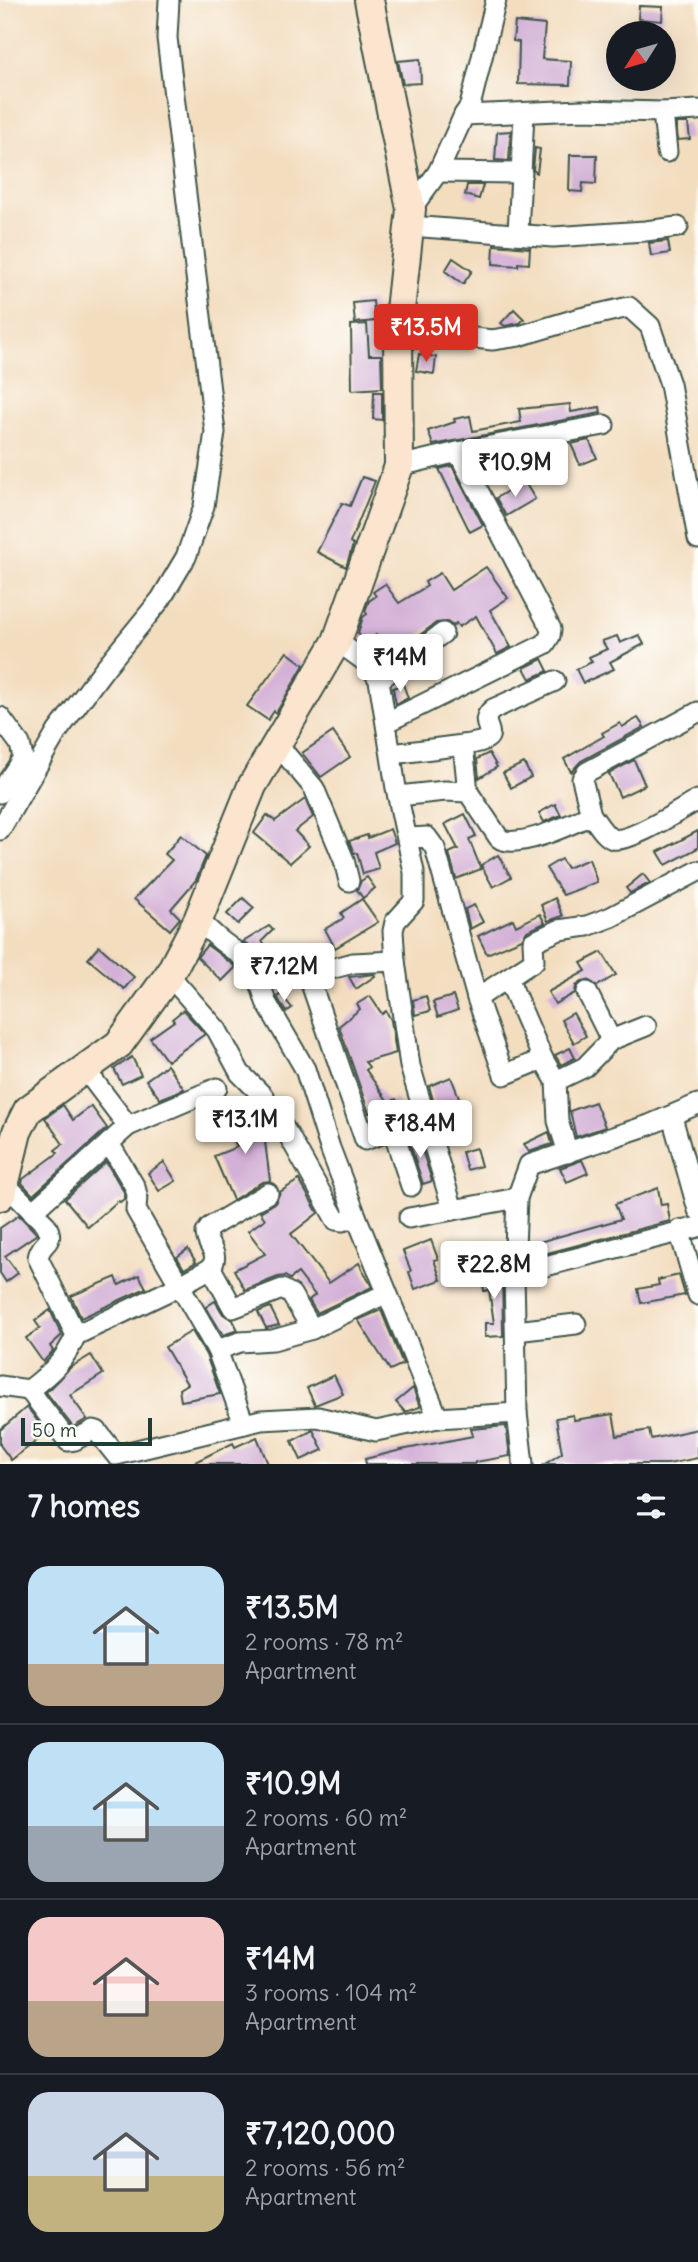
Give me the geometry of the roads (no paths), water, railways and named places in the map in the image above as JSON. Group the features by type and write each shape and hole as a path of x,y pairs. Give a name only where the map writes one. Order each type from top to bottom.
{"street":[{"path":"0,830 57,732 161,599 186,557 204,506 215,432 167,38 169,0"},
{"path":"76,1335 38,1258 38,1251 50,1239 51,1233 33,1212 2,1190 17,1132 28,1110 119,1044 169,975 198,920 252,786 337,641 399,466 398,329 410,217 369,0"},
{"path":"410,217 439,172 470,106 496,0"},
{"path":"464,115 582,110 698,110"},
{"path":"663,112 667,152"},
{"path":"518,233 524,114"},
{"path":"439,172 522,173"},
{"path":"410,217 553,237 645,232 678,227"},
{"path":"398,329 492,340 519,337 576,319 629,307 650,326 670,384 698,539"},
{"path":"399,466 458,452 604,425"},
{"path":"387,722 545,643 550,636 551,629 519,565 458,452"},
{"path":"379,680 443,633"},
{"path":"337,641 370,665 379,680 414,873 414,901 395,922 393,931 395,961 410,1066 453,1210"},
{"path":"392,754 486,740 490,733 485,719 493,709 555,681"},
{"path":"698,712 587,772 582,779 591,815 608,836 617,839 633,835 698,800"},
{"path":"0,718 20,744 23,758 0,793"},
{"path":"277,744 314,789 340,850 349,881"},
{"path":"463,745 468,792 504,842 562,829 591,815"},
{"path":"398,796 468,792"},
{"path":"409,838 427,837 435,848 477,998 505,1075 543,1059"},
{"path":"477,998 534,961 533,942 559,930 587,926 611,917 698,871"},
{"path":"198,920 255,966 308,975 353,962 395,961"},
{"path":"255,966 266,1002 305,1069 330,1148 438,1419"},
{"path":"169,975 216,1030 240,1073 263,1096 289,1136 336,1220 343,1221 356,1216"},
{"path":"308,975 365,1140 425,1119"},
{"path":"508,978 543,1059 556,1081 558,1121 568,1153"},
{"path":"587,992 611,1040"},
{"path":"556,1081 585,1067 611,1040 646,1026"},
{"path":"84,1068 128,1126"},
{"path":"33,1212 128,1126 217,1088"},
{"path":"523,1464 517,1413 514,1273 517,1198 529,1165 672,1116 698,1104"},
{"path":"672,1116 698,1210"},
{"path":"393,1130 411,1186"},
{"path":"109,1143 135,1187 135,1210 217,1350 244,1424"},
{"path":"29,1390 55,1370 66,1356 76,1335 180,1286 211,1268 216,1260 206,1240 210,1227 268,1193"},
{"path":"409,1218 517,1198"},
{"path":"514,1273 689,1228 698,1295"},
{"path":"211,1268 233,1308 282,1289 291,1294 312,1329"},
{"path":"217,1350 240,1342 273,1340 312,1329 387,1293"},
{"path":"516,1331 576,1324"},
{"path":"0,1386 29,1390 68,1441 93,1430 97,1431 118,1459 261,1420 318,1417 376,1431 438,1419 517,1413"}]}
